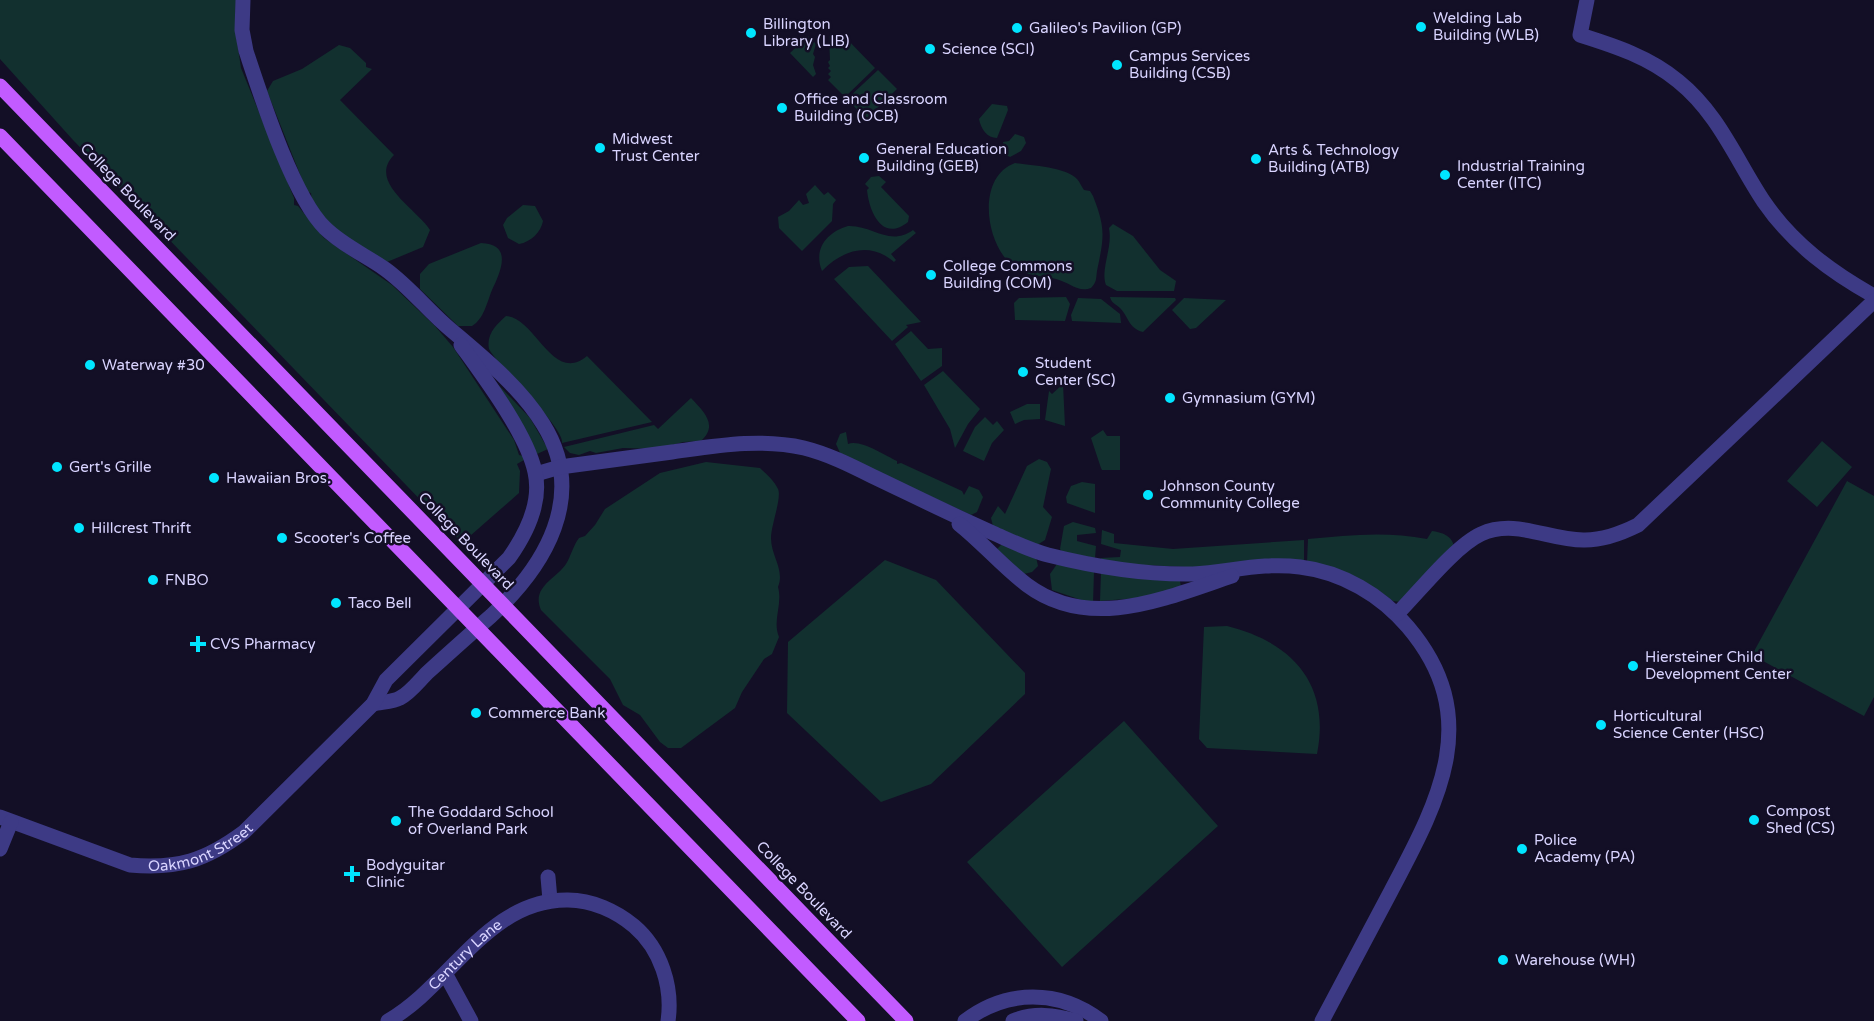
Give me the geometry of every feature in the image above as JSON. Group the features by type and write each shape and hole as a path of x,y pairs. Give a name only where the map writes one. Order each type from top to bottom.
{"main road":[{"name":"College Boulevard","path":"0,86 906,1021"},
{"path":"0,136 858,1021"}],"street":[{"path":"243,0 242,30 246,51 305,201 326,229 412,291 448,328 509,419 529,453 536,474 560,467 730,444 785,444 830,456 1039,552 1114,569 1198,574 1284,565 1330,573 1356,585 1397,614 1422,645 1438,674 1448,719 1449,744 1446,769 1430,815 1322,1021"},
{"path":"1587,0 1580,35 1617,46 1647,59 1690,91 1715,119 1764,202 1791,236 1817,260 1874,296"},
{"path":"1397,614 1466,544 1480,535 1498,529 1516,528 1566,539 1586,540 1605,538 1638,525 1874,301"},
{"name":"Oakmont Street","path":"374,704 400,698 502,605 543,554 554,534 561,491 560,467 553,444 531,407 487,360 448,328"},
{"name":"Oakmont Street","path":"0,849 5,819 130,865 152,867 186,863 221,849 244,832 374,704 386,680 509,558 528,528 536,496 536,474"},
{"path":"941,508 1029,586 1059,601 1085,607 1108,610 1158,602 1263,566"},
{"path":"548,877 550,900"},
{"name":"Century Lane","path":"388,1021 404,1012 446,975 506,916 534,903 550,900 577,900 598,905 616,913 639,930 651,944 665,973 670,1001 668,1021"},
{"path":"446,975 471,1021"},
{"path":"965,1021 992,1004 1010,999 1046,996 1064,1000 1088,1011 1101,1021"},
{"path":"1013,1021 1045,1015 1076,1021"}],"green space":[{"path":"0,0 236,0 235,28 241,68 294,198 294,205 298,206 324,238 392,285 435,326 453,347 514,440 519,455 523,456 524,460 517,464 520,471 519,493 462,543 73,140 0,59"},
{"path":"808,36 816,44 813,65 816,74 813,77 790,53"},
{"path":"829,36 844,36 875,68 845,97 828,80 831,77 828,74 831,71 828,68 830,66 828,62 830,60"},
{"path":"339,45 350,48 366,63 366,67 372,69 340,100 394,155 387,165 386,175 390,185 430,230 423,247 387,262 340,233 320,213 313,203 311,193 307,192 267,91 273,81 302,69"},
{"path":"878,70 897,89 866,119 847,99"},
{"path":"992,104 1007,106 1008,110 997,138 985,132 979,119"},
{"path":"1015,134 1024,137 1026,143 1021,151 1010,157 1004,154 1003,142 1009,141"},
{"path":"1015,163 1048,167 1065,172 1077,179 1084,190 1090,191 1102,225 1096,280 1091,288 1082,289 1061,280 1023,272 1003,256 991,227 990,196 994,182 1003,171"},
{"path":"879,176 886,182 881,187 909,216 908,222 899,228 884,227 874,215 868,198 869,188 865,184 871,177"},
{"path":"815,185 824,195 828,192 836,200 833,204 832,221 802,251 779,228 778,217 789,211 799,200 803,205 809,203 806,194"},
{"path":"523,205 535,206 543,221 535,236 519,244 508,238 503,225 507,218"},
{"path":"1113,224 1133,236 1160,270 1176,281 1174,291 1117,291 1106,285 1104,272 1110,236 1109,228"},
{"path":"848,226 888,236 904,235 913,230 916,233 891,254 896,260 894,262 885,255 875,252 856,251 838,258 822,271 819,256 824,242 834,232"},
{"path":"481,243 498,248 502,260 501,268 485,310 479,319 472,326 458,326 420,289 420,274 429,264"},
{"path":"868,266 921,322 906,325 908,327 892,341 834,279 849,267"},
{"path":"1066,297 1070,304 1065,321 1015,320 1014,303 1019,298"},
{"path":"1110,297 1175,298 1176,300 1143,332 1134,328"},
{"path":"1078,298 1101,299 1120,314 1121,323 1072,321 1071,315"},
{"path":"1184,298 1226,300 1196,328 1190,329 1172,310"},
{"path":"506,316 516,319 554,356 564,362 575,363 587,356 652,422 562,443 560,435 543,412 489,349 491,334"},
{"path":"911,331 928,349 942,348 942,366 921,381 895,344"},
{"path":"943,371 980,409 968,424 955,448 950,429 924,385"},
{"path":"491,377 530,418 548,449 537,454"},
{"path":"1063,384 1065,426 1045,420 1049,391 1052,394"},
{"path":"691,398 704,413 709,424 709,429 701,441 683,442 658,449 623,448 596,453 590,451 579,455 570,453 564,447 654,425 658,429"},
{"path":"1027,404 1040,404 1040,419 1024,420 1015,424 1010,412"},
{"path":"985,417 993,425 997,421 1004,430 992,443 984,461 963,451 975,427"},
{"path":"1103,430 1107,436 1120,436 1120,470 1102,470 1101,468 1091,438"},
{"path":"846,432 848,444 859,444 872,448 897,461 897,464 901,463 962,491 964,495 969,486 979,490 983,497 977,512 971,515 841,455 836,444 840,434"},
{"path":"1822,441 1852,467 1817,507 1787,481"},
{"path":"1039,459 1047,462 1051,469 1043,507 1052,517 1045,540 1037,545 993,526 991,518 998,506 1005,514 1027,466"},
{"path":"706,462 760,468 778,489 779,499 771,538 780,575 777,625 779,637 772,654 764,659 742,692 735,708 681,748 668,748 660,742 640,715 623,705 610,679 541,610 539,595 546,584 566,564 579,538 585,536 595,525 605,509 660,473"},
{"path":"1847,481 1874,496 1874,697 1864,716 1752,655"},
{"path":"1082,482 1095,484 1095,513 1067,503 1066,497 1071,486"},
{"path":"1073,522 1095,528 1096,533 1077,535 1077,541 1096,546 1095,558 1062,552 1060,549 1064,526"},
{"path":"1102,530 1114,534 1114,543 1173,549 1304,540 1304,562 1206,568 1102,563 1101,558 1120,557 1121,550 1101,544"},
{"path":"1432,531 1449,537 1454,547 1401,602 1393,601 1378,590 1307,563 1308,539 1382,534 1427,539"},
{"path":"1002,544 1036,557 1038,566 1032,572 1024,574 997,549"},
{"path":"885,560 936,580 1025,673 1025,694 931,784 881,802 787,713 788,642"},
{"path":"1057,564 1094,572 1093,604 1052,590 1050,574"},
{"path":"1101,573 1180,581 1181,587 1164,596 1100,601"},
{"path":"1227,626 1250,633 1270,643 1288,655 1302,670 1312,687 1318,707 1320,729 1317,754 1207,748 1199,739 1204,627"},
{"path":"1124,721 1218,826 1062,967 967,862"}],"place":[{"name":"Welding Lab Building (WLB)","path":"1421,27"},
{"name":"Galileo's Pavilion (GP)","path":"1017,28"},
{"name":"Billington Library (LIB)","path":"751,33"},
{"name":"Science (SCI)","path":"930,49"},
{"name":"Campus Services Building (CSB)","path":"1117,65"},
{"name":"Office and Classroom Building (OCB)","path":"782,108"},
{"name":"Midwest Trust Center","path":"600,148"},
{"name":"General Education Building (GEB)","path":"864,158"},
{"name":"Arts & Technology Building (ATB)","path":"1256,159"},
{"name":"Industrial Training Center (ITC)","path":"1445,175"},
{"name":"College Commons Building (COM)","path":"931,275"},
{"name":"Waterway #30","path":"90,365"},
{"name":"Student Center (SC)","path":"1023,372"},
{"name":"Gymnasium (GYM)","path":"1170,398"},
{"name":"Gert's Grille","path":"57,467"},
{"name":"Hawaiian Bros.","path":"214,478"},
{"name":"Johnson County Community College","path":"1148,495"},
{"name":"Hillcrest Thrift","path":"79,528"},
{"name":"Scooter's Coffee","path":"282,538"},
{"name":"FNBO","path":"153,580"},
{"name":"Taco Bell","path":"336,603"},
{"name":"CVS Pharmacy","path":"198,644"},
{"name":"Hiersteiner Child Development Center","path":"1633,666"},
{"name":"Commerce Bank","path":"476,713"},
{"name":"Horticultural Science Center (HSC)","path":"1601,725"},
{"name":"Compost Shed (CS)","path":"1754,820"},
{"name":"The Goddard School of Overland Park","path":"396,821"},
{"name":"Police Academy (PA)","path":"1522,849"},
{"name":"Bodyguitar Clinic","path":"352,874"},
{"name":"Warehouse (WH)","path":"1503,960"}]}
